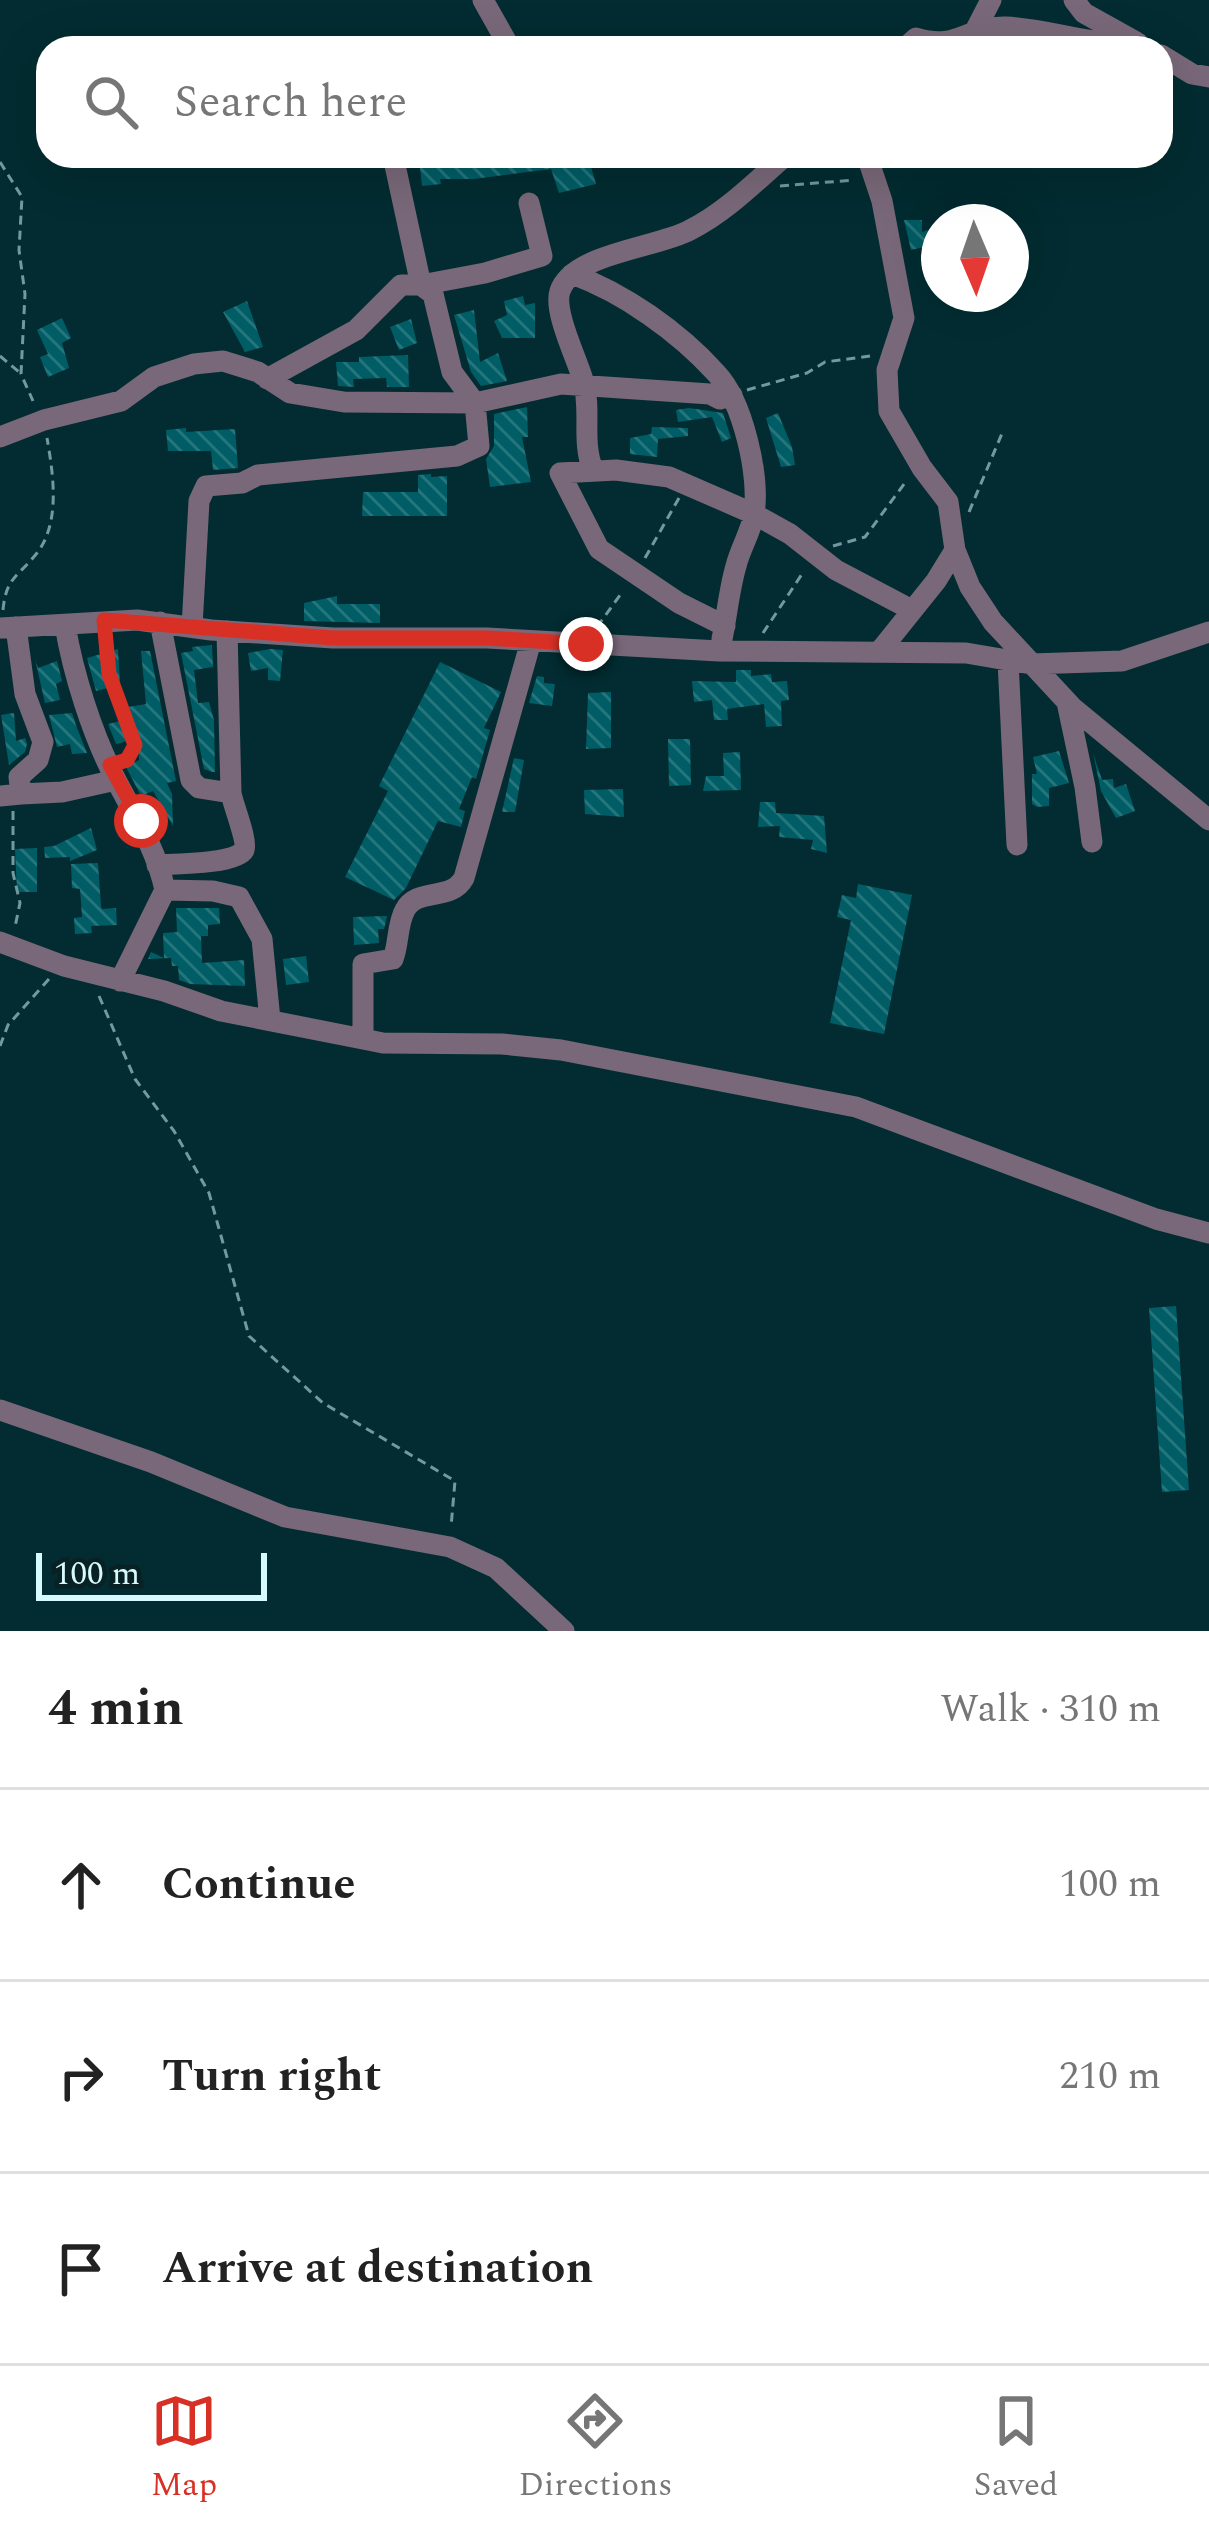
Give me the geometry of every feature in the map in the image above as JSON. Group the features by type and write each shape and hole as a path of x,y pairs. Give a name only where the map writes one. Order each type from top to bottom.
{"street":[{"path":"483,0 503,36"},
{"path":"976,29 991,0"},
{"path":"1074,0 1084,13 1124,36"},
{"path":"963,36 976,29 1019,28 1059,36"},
{"path":"1173,61 1201,75 1209,99"},
{"path":"192,627 199,501 206,486 242,483 258,475 468,454 478,446 475,404 452,372 433,294 421,285 396,168"},
{"path":"593,470 585,451 585,385 558,294 572,274 608,256 689,231 724,209 771,168"},
{"path":"870,168 904,318 887,370 889,411 948,502 955,550 970,587 1020,662 1209,820"},
{"path":"267,379 356,330 406,282 421,285 485,273 542,256 529,203"},
{"path":"572,274 604,286 685,344 718,374 732,395 752,460 754,514 736,565 719,651"},
{"path":"0,437 44,420 122,401 154,377 194,364 232,361 290,393 336,401 475,404 549,386 585,385 710,394 720,399 732,395"},
{"path":"724,626 679,603 599,549 572,490 559,475 593,470 670,477 754,514 790,534 836,570 910,609"},
{"path":"879,652 955,550"},
{"path":"113,773 62,791 11,795 19,777 38,760 43,742 6,627 104,620 406,640 719,651 966,653 1020,662 1122,661 1209,632"},
{"path":"160,622 191,780 199,788 231,793"},
{"path":"65,625 71,664 113,773 141,821 165,890 120,980"},
{"path":"157,865 215,861 243,853 244,835 231,793 227,631"},
{"path":"363,1040 365,961 393,959 404,911 415,898 458,888 464,878 532,641"},
{"path":"1017,845 1020,662"},
{"path":"1066,702 1092,842"},
{"path":"165,890 239,897 262,939 270,1021"},
{"path":"5,944 221,1011 363,1040 561,1050 856,1107 1156,1219 1209,1233"},
{"path":"0,1410 151,1462 285,1517 449,1547 496,1568 564,1631"}],"path":[{"path":"0,162 22,197 21,374"},
{"path":"777,187 865,168"},
{"path":"732,395 807,374 826,362 886,353 898,343"},
{"path":"0,356 21,374 44,420 54,478 51,516 40,550 5,590 6,627"},
{"path":"955,550 1003,431"},
{"path":"104,620 109,674 135,745 113,773"},
{"path":"5,944 20,903 13,873 11,795"},
{"path":"0,1046 8,1025 36,989 64,966"},
{"path":"88,972 135,1079 174,1131 209,1193 249,1336 323,1403 455,1481 449,1547"}],"building":[{"path":"420,168 591,168 596,184 559,193 551,169 440,179 441,184 422,186"},
{"path":"904,220 921,220 921,248 911,250"},
{"path":"523,296 525,305 535,303 535,338 502,338 494,321 507,315 504,301"},
{"path":"247,301 263,347 245,352 223,312"},
{"path":"474,310 480,362 498,353 507,381 481,386 471,372 454,315"},
{"path":"62,318 71,338 62,343 69,368 48,377 40,357 48,354 37,330"},
{"path":"411,319 417,343 399,350 390,327"},
{"path":"408,355 409,387 387,387 386,378 353,379 354,387 338,386 336,362"},
{"path":"527,407 528,437 522,437 531,482 490,487 486,459 494,446 494,414"},
{"path":"676,410 723,413 731,438 722,442 712,417 678,422"},
{"path":"778,413 795,465 781,467 766,418"},
{"path":"652,427 688,428 688,436 658,439 657,457 630,454 630,438 651,434"},
{"path":"186,428 186,432 235,429 238,468 213,470 211,451 168,451 166,430"},
{"path":"418,475 447,476 447,516 362,516 363,492 418,492"},
{"path":"337,596 337,604 380,604 380,623 304,621 304,603"},
{"path":"212,645 213,667 194,670 198,703 209,702 214,720 215,772 204,769 181,653"},
{"path":"118,649 120,685 96,691 87,658"},
{"path":"283,650 280,681 268,680 268,668 251,671 248,653"},
{"path":"141,651 150,651 176,781 167,783 173,826 153,791 141,796 126,767 139,760 138,738 116,744 108,724 129,719 128,707 146,704"},
{"path":"35,659 38,668 57,661 60,700 45,703"},
{"path":"440,662 501,692 484,728 490,730 476,779 472,777 459,809 465,811 461,827 438,821 406,888 394,900 345,877 388,791 379,786"},
{"path":"736,670 751,670 751,676 771,674 772,682 787,681 789,700 781,701 782,726 766,727 764,704 727,709 728,720 714,720 712,700 694,702 692,681 736,682"},
{"path":"537,676 555,684 552,706 529,703"},
{"path":"611,692 611,748 586,749 588,693"},
{"path":"14,713 16,741 25,738 27,744 25,752 9,765 1,715"},
{"path":"72,713 87,753 72,754 70,744 57,747 49,715"},
{"path":"668,739 690,739 691,785 669,786"},
{"path":"1059,751 1069,783 1049,788 1049,806 1037,807 1032,804 1032,774 1037,774 1033,757"},
{"path":"740,752 741,790 703,791 706,776 724,776 723,753"},
{"path":"1093,753 1102,780 1113,779 1114,788 1126,784 1135,811 1116,818 1101,791"},
{"path":"514,758 524,760 515,812 502,812"},
{"path":"623,789 624,817 585,814 584,790"},
{"path":"760,802 775,802 776,813 824,816 827,853 811,849 813,840 779,837 780,826 758,827"},
{"path":"91,828 97,850 70,861 70,857 45,858 44,847"},
{"path":"37,848 37,892 17,892 15,849"},
{"path":"98,863 101,906 116,908 117,925 91,926 92,933 75,934 74,918 82,917 80,889 72,888 71,864"},
{"path":"858,884 912,895 884,1034 830,1023 851,920 837,917 842,895 856,898"},
{"path":"176,908 219,908 220,924 208,925 208,936 201,936 202,963 244,960 245,986 190,984 179,980 178,966 172,966 171,958 148,959 151,952 164,958 163,933 177,932"},
{"path":"387,916 384,929 378,929 379,943 354,945 353,917"},
{"path":"306,956 309,982 286,985 283,959"},
{"path":"1176,1306 1189,1490 1162,1492 1149,1308"}],"route":[{"path":"141,821 110,765 127,760 135,745 109,674 104,620 333,638 487,638 586,644"}]}
